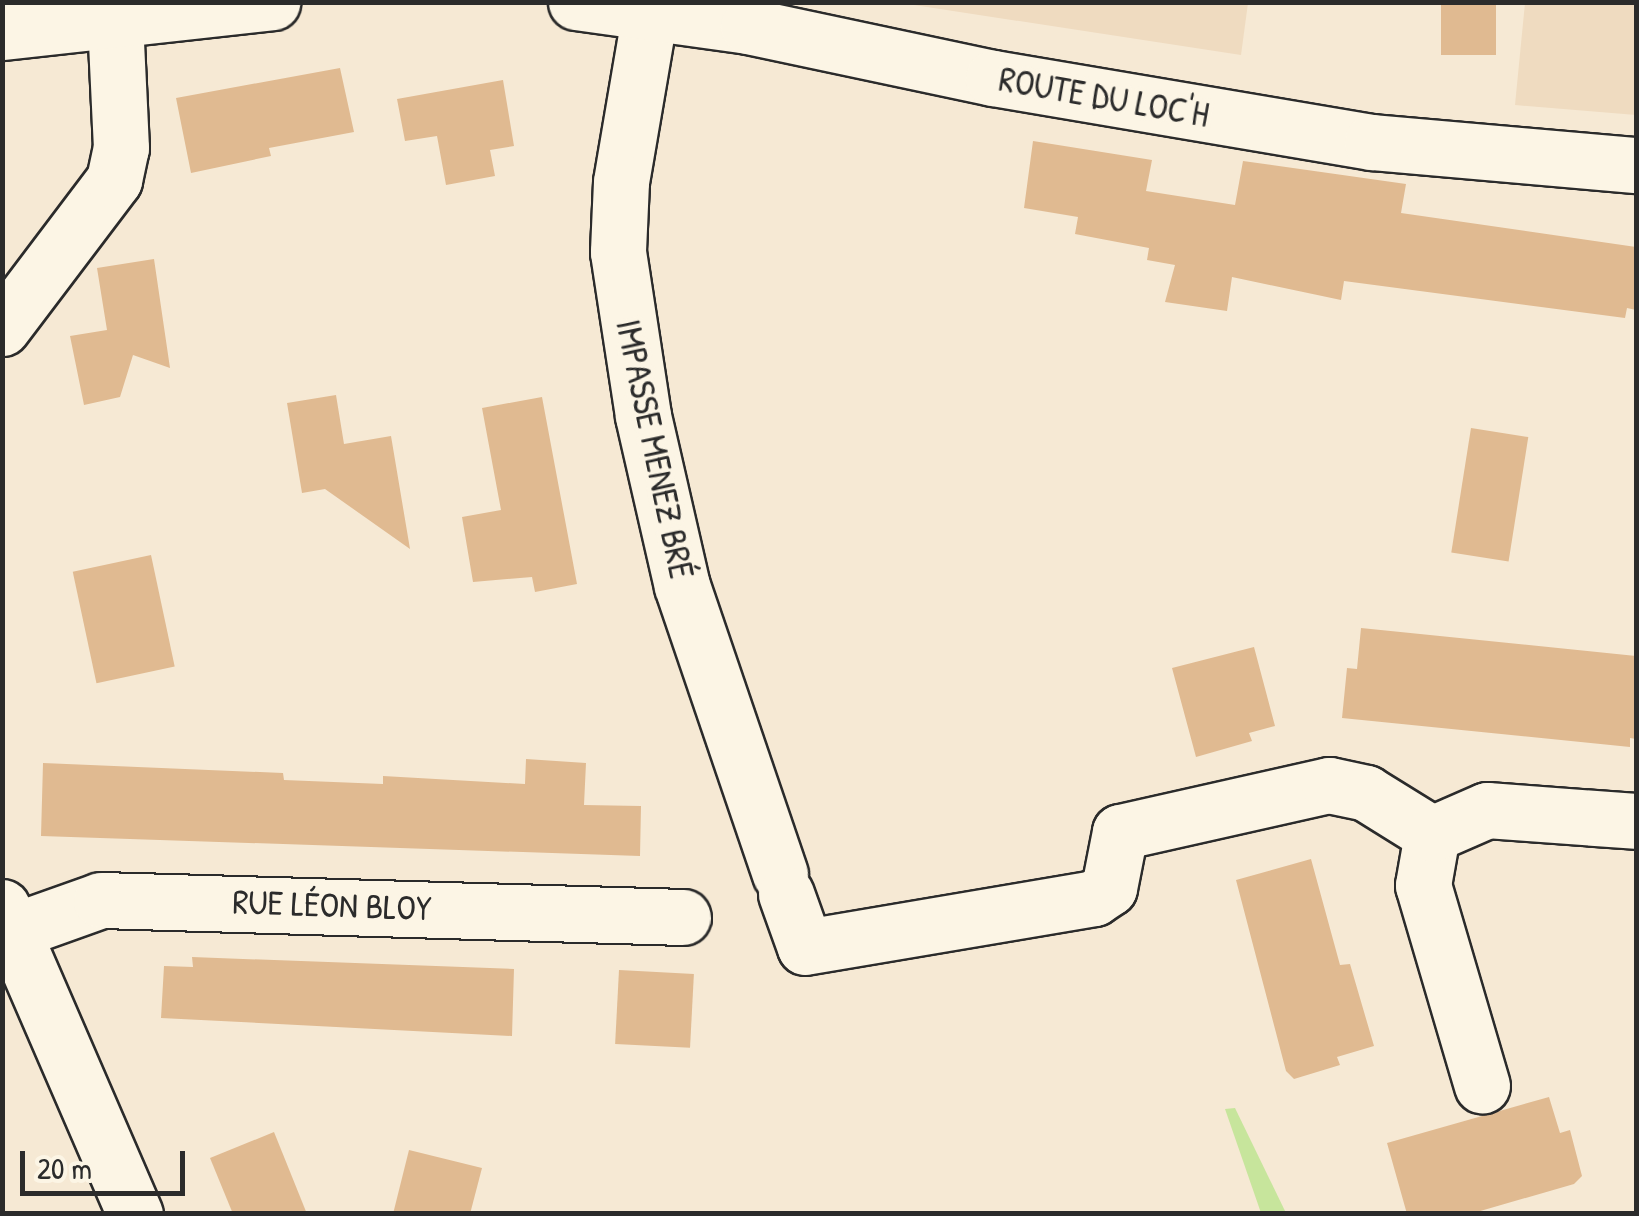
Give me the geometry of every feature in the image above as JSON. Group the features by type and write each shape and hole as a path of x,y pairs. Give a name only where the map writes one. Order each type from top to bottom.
{"street":[{"path":"2,32 124,11 272,2"},
{"name":"ROUTE DU LOC'H","path":"576,2 1372,142 1636,164"},
{"path":"2,328 114,180 121,148 124,11"},
{"name":"IMPASSE MENEZ BRÉ","path":"650,12 620,182 618,252 626,307 682,586 806,947 1094,898 1109,888 1120,832 1329,785 1366,793 1432,834"},
{"path":"1482,1085 1423,885 1432,834 1487,810 1636,821"},
{"name":"RUE LÉON BLOY","path":"8,919 118,899 683,916"},
{"path":"8,919 135,1214"}],"shaded area":[{"path":"901,3 1248,3 1241,55"},
{"path":"1525,3 1636,3 1636,115 1515,105"}],"green space":[{"path":"1235,1108 1286,1213 1261,1213 1225,1109"}],"building":[{"path":"1441,2 1496,2 1496,55 1441,55"},
{"path":"340,68 354,132 269,148 271,156 191,173 176,98"},
{"path":"503,80 514,146 490,150 495,176 446,185 437,136 405,141 397,99"},
{"path":"1033,141 1152,160 1146,191 1235,205 1243,161 1406,184 1401,213 1636,247 1636,310 1627,308 1625,318 1344,281 1341,300 1232,277 1227,311 1165,302 1175,265 1147,260 1149,248 1075,234 1078,217 1024,208"},
{"path":"154,259 170,368 133,355 120,397 84,405 70,336 107,330 97,268"},
{"path":"336,395 344,444 391,436 410,549 325,489 302,493 287,403"},
{"path":"542,397 577,584 535,592 532,577 473,582 462,517 501,510 482,408"},
{"path":"1471,428 1528,437 1509,562 1451,552"},
{"path":"151,555 175,667 96,683 73,572"},
{"path":"1361,628 1636,656 1636,739 1630,738 1630,747 1342,718 1347,668 1357,669"},
{"path":"1254,647 1275,726 1249,733 1252,741 1196,757 1172,668"},
{"path":"526,759 586,763 584,805 641,806 640,856 41,836 43,763 283,773 284,780 383,784 383,776 525,784"},
{"path":"1311,859 1340,965 1350,964 1374,1046 1337,1057 1340,1065 1294,1079 1286,1071 1236,880"},
{"path":"192,957 514,969 512,1036 161,1018 164,966 193,967"},
{"path":"619,970 694,974 690,1048 615,1044"},
{"path":"1549,1097 1560,1133 1570,1130 1582,1176 1574,1184 1470,1214 1407,1214 1387,1143"},
{"path":"274,1132 307,1214 233,1214 210,1158"},
{"path":"409,1150 482,1168 470,1214 393,1214"}]}
